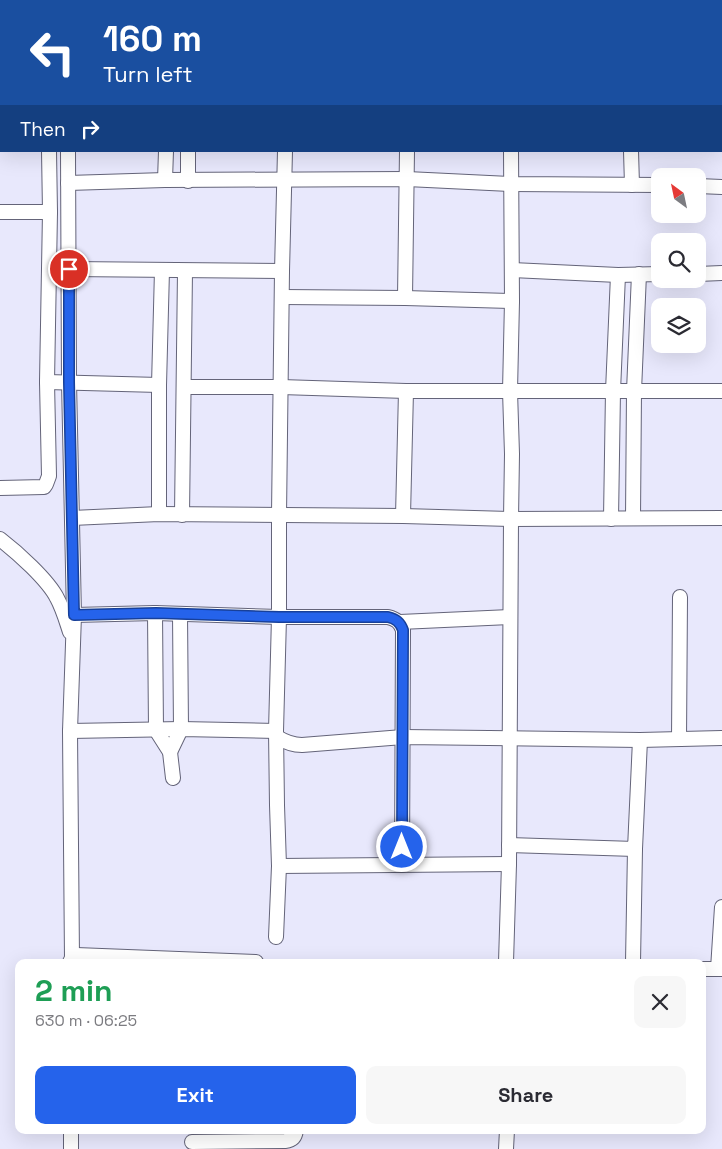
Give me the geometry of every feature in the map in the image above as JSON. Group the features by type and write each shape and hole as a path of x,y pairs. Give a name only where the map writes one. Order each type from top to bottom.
{"street":[{"path":"0,488 44,487 48,476 49,152"},
{"path":"68,152 69,382 74,615 70,731 71,959"},
{"path":"166,152 166,180"},
{"path":"188,152 188,181"},
{"path":"276,937 279,866 276,805 276,734 285,152"},
{"path":"406,298 407,152"},
{"path":"506,959 509,864 512,454 510,391 512,301 511,152"},
{"path":"631,152 632,185"},
{"path":"68,183 285,179 651,185"},
{"path":"706,186 722,187"},
{"path":"0,212 50,212"},
{"path":"69,269 282,271"},
{"path":"159,514 162,270"},
{"path":"512,270 618,275 651,274"},
{"path":"182,515 185,271"},
{"path":"706,274 722,273"},
{"path":"633,518 634,391 639,274"},
{"path":"611,518 613,391 618,275"},
{"path":"282,296 512,301"},
{"path":"47,382 406,391 722,391"},
{"path":"160,385 183,386"},
{"path":"403,516 406,391"},
{"path":"72,518 159,514 722,518"},
{"path":"0,539 48,584 57,597 72,639"},
{"path":"679,739 680,597"},
{"path":"74,615 156,613 279,617 388,617 400,622 510,617"},
{"path":"156,613 156,730 170,752 173,778"},
{"path":"170,752 181,730 180,614"},
{"path":"400,622 403,630 402,865"},
{"path":"70,731 181,730 276,734 286,743 302,746 403,737 640,740 722,738"},
{"path":"633,959 635,849 640,740"},
{"path":"509,846 635,849"},
{"path":"279,866 509,864"},
{"path":"706,969 720,969 722,907"},
{"path":"72,959 76,955 179,959"},
{"path":"71,1149 72,1134"},
{"path":"192,1142 285,1141 292,1140 295,1134"},
{"path":"506,1134 506,1149"}],"route":[{"path":"69,269 69,382 74,615 156,613 279,617 388,617 400,622 403,630 402,847"}]}
